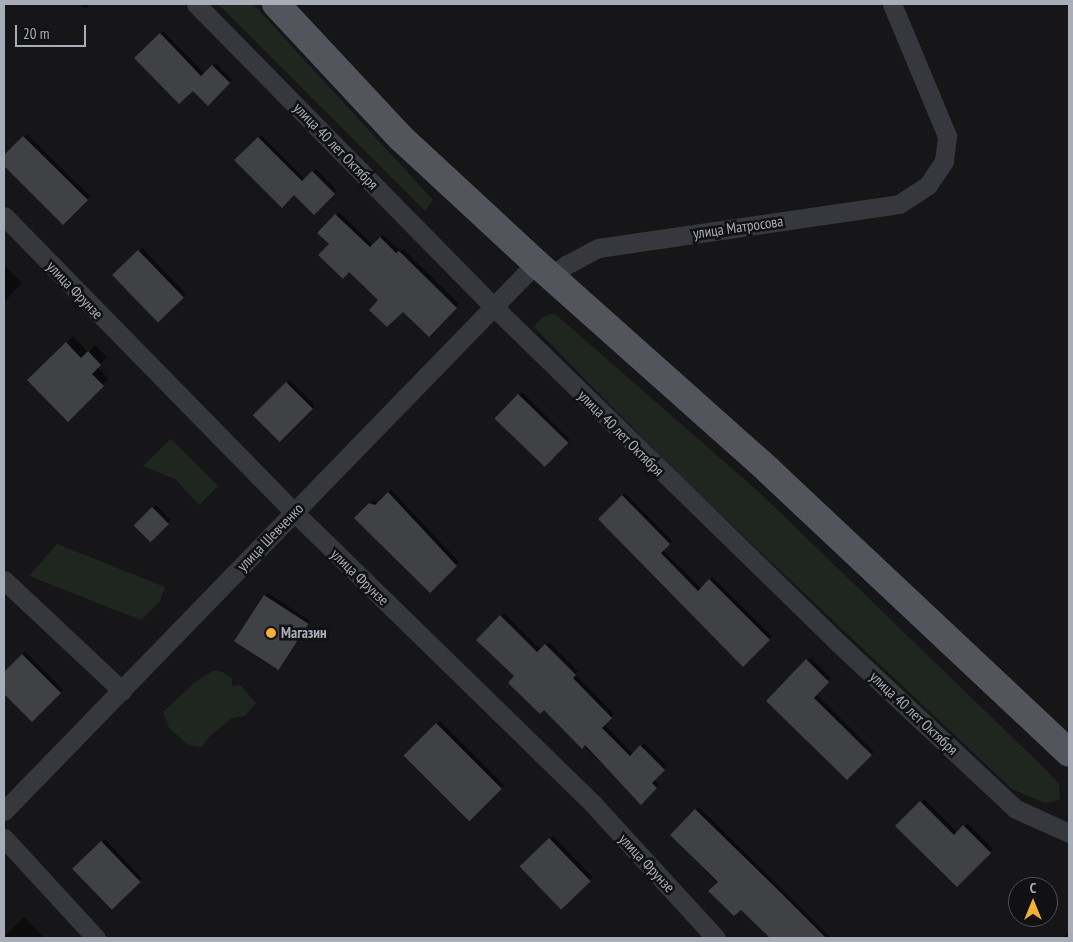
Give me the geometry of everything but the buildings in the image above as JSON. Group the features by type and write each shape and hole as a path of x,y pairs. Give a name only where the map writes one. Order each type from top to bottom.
{"main road":[{"path":"276,4 401,138 544,270 768,470 1069,753"}],"street":[{"name":"улица 40 лет Октября","path":"196,4 493,306 713,523 1016,809 1069,833"},
{"name":"улица Матросова","path":"544,270 566,264 598,248 899,204 928,184 944,161 947,136 892,4"},
{"name":"улица Фрунзе","path":"4,216 294,512 594,805 716,938"},
{"name":"улица Шевченко","path":"4,810 493,306 544,270"},
{"path":"4,580 122,690"},
{"path":"4,838 96,938"}],"shaded area":[{"path":"218,4 253,4 433,200 425,211"},
{"path":"554,313 759,492 1039,763 1059,784 1060,800 1045,803 1012,789 687,483 534,327 542,317"},
{"path":"171,439 218,486 199,505 175,479 143,466"},
{"path":"57,544 165,587 160,601 141,620 29,576"},
{"path":"212,671 221,671 232,678 232,686 240,685 256,703 245,716 232,718 209,737 202,747 188,745 169,728 163,712 194,683"}],"place":[{"name":"Магазин","path":"271,633"}]}
